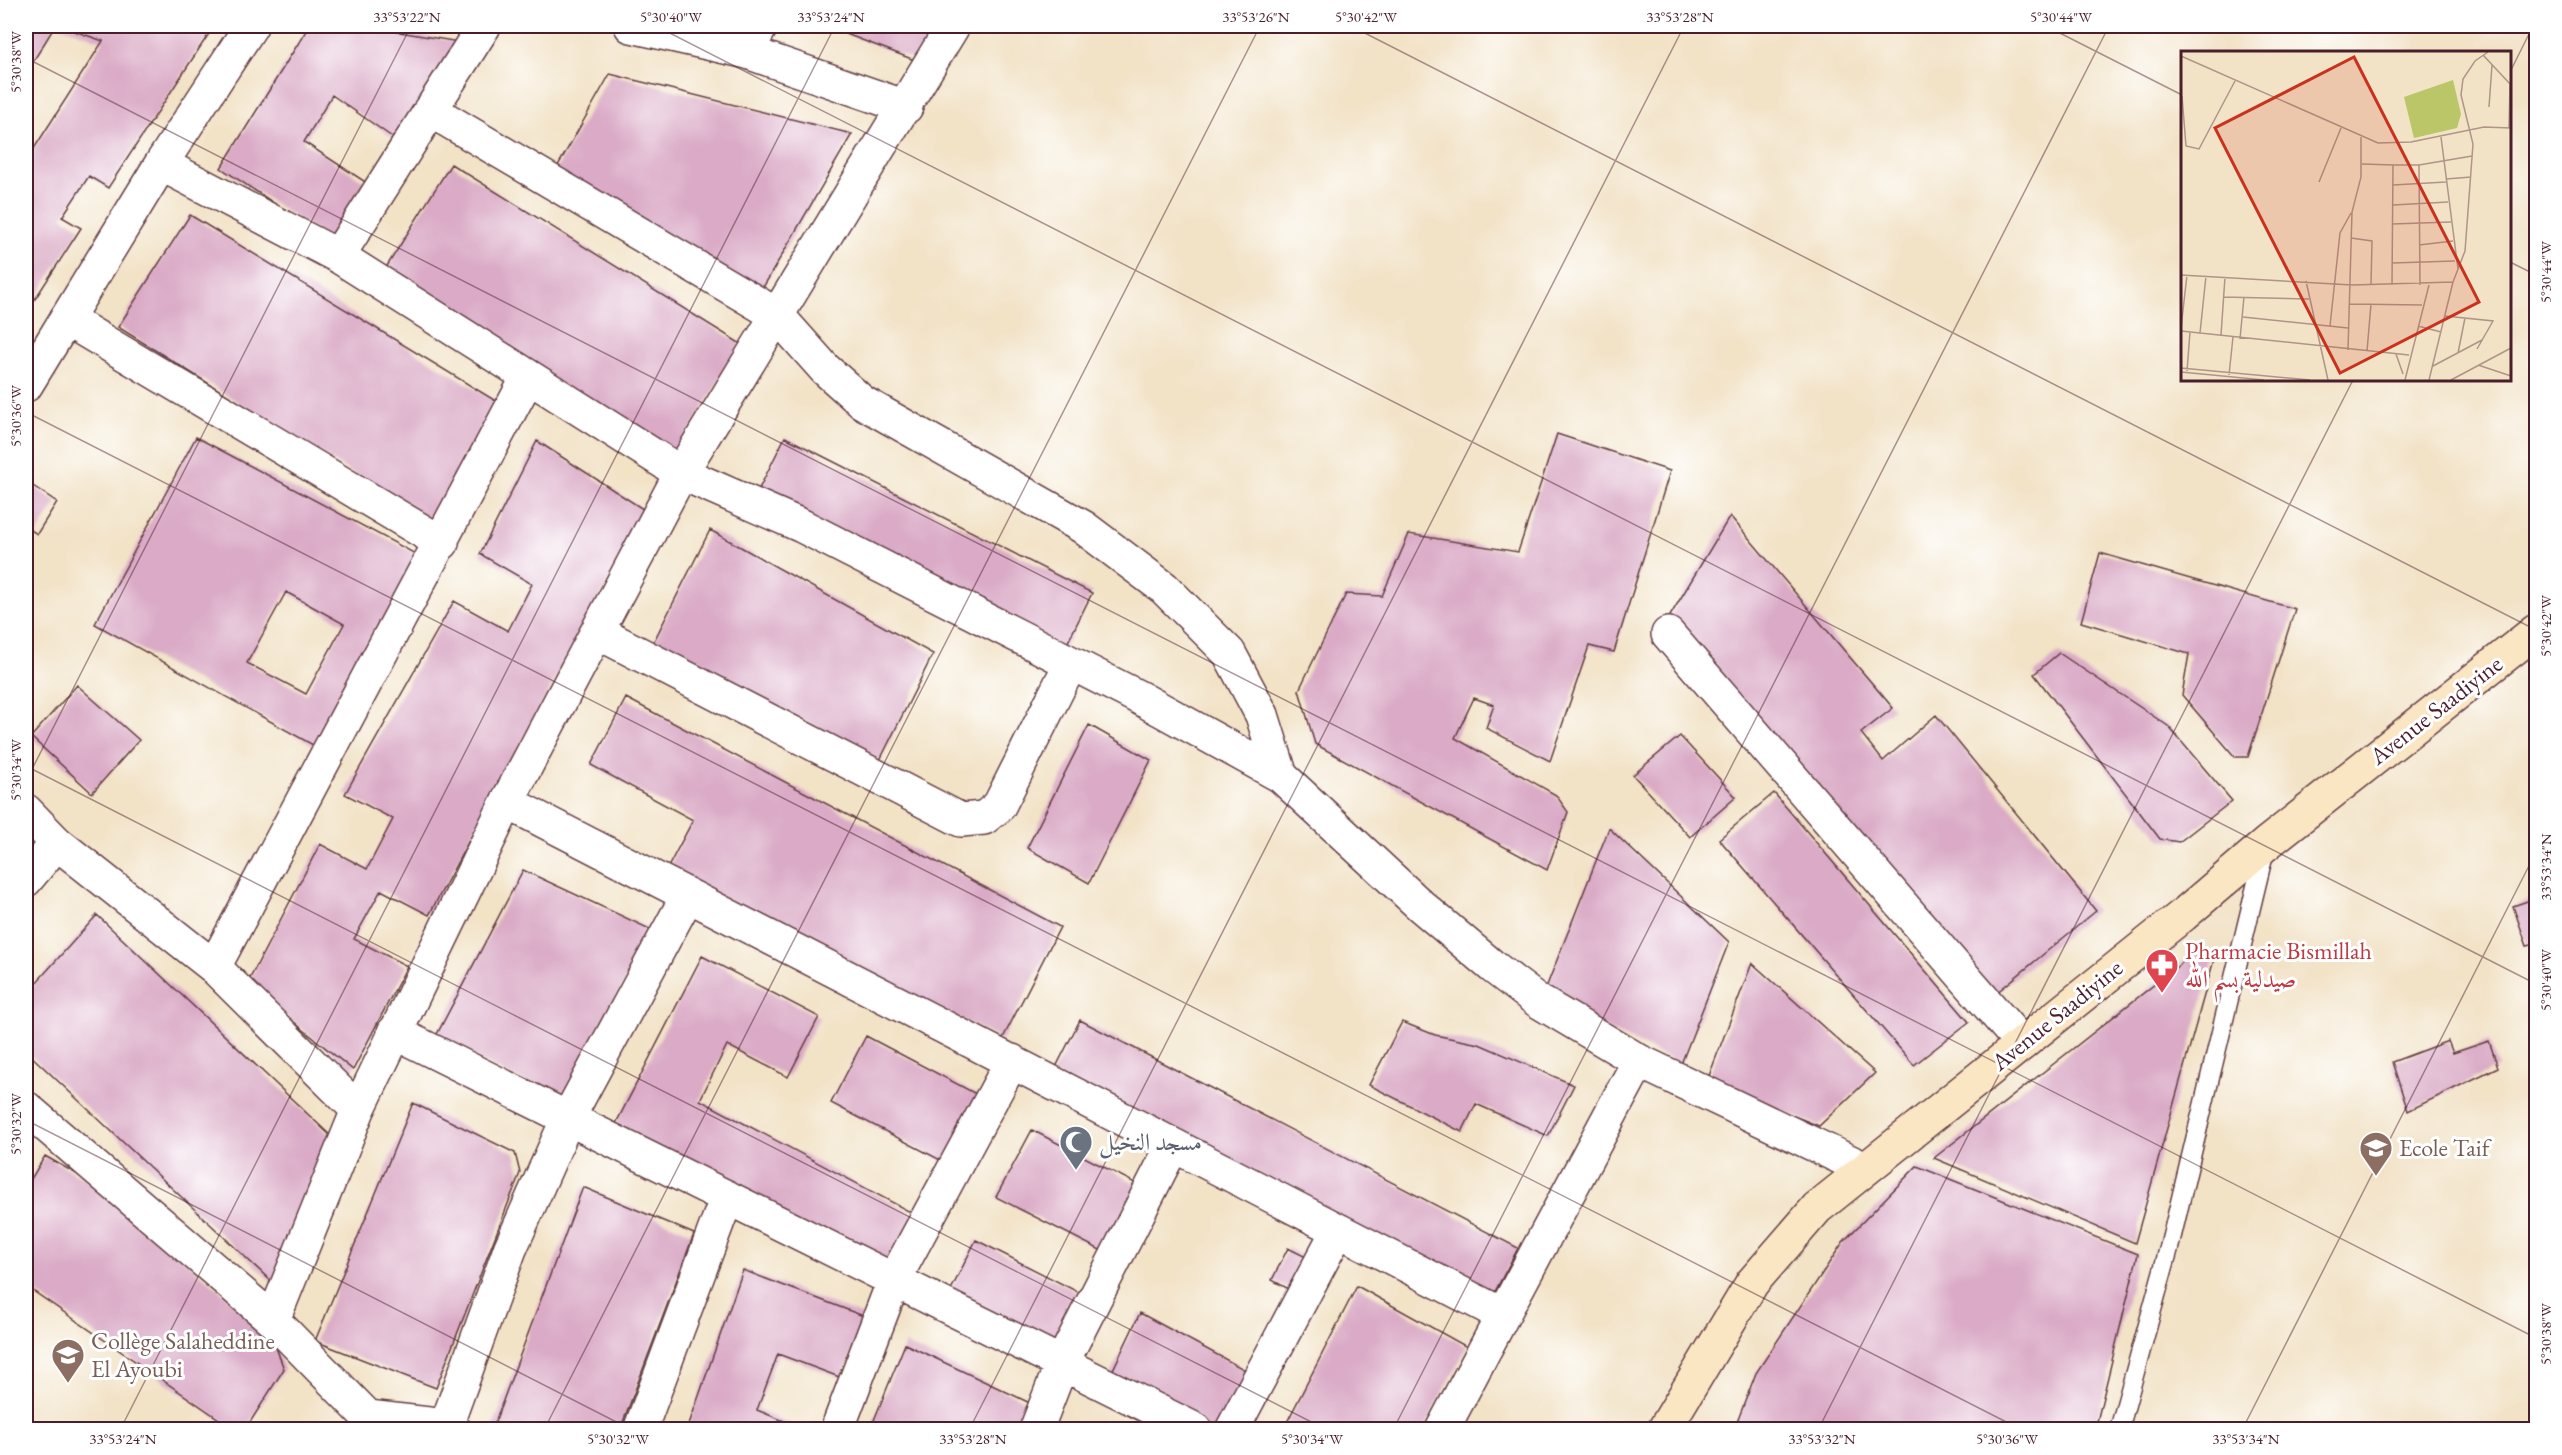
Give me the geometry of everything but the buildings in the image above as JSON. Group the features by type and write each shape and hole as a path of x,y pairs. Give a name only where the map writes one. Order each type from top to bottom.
{"main road":[{"name":"Avenue Saadiyine","path":"1664,1430 1752,1283 1817,1208 2183,915 2266,844 2536,631"}],"street":[{"path":"26,385 161,164 250,26"},
{"path":"338,256 484,26"},
{"path":"630,26 754,39 906,107"},
{"path":"273,1320 358,1110 507,802 681,473 906,107 953,26"},
{"path":"430,110 777,315 825,369 862,402 1083,527 1164,588 1229,653 1262,715 1281,776"},
{"path":"161,164 338,256 681,473 802,526 1071,663 1281,776 1421,906 1492,966 1570,1022 1639,1061 1865,1169"},
{"path":"66,319 442,543"},
{"path":"214,967 442,543 528,377"},
{"path":"597,632 962,820 984,818 999,806 1071,663"},
{"path":"1668,634 2022,1044"},
{"path":"507,802 1503,1315"},
{"path":"26,811 57,843 214,967 358,1110"},
{"path":"26,879 57,843"},
{"path":"27,1111 273,1320 372,1423 450,1428 510,1249 568,1118 688,895"},
{"path":"394,1032 1196,1430"},
{"path":"837,1430 894,1280 1012,1061"},
{"path":"1442,1430 1639,1061"},
{"path":"1036,1430 1062,1364 1173,1145"},
{"path":"640,1430 727,1197"},
{"path":"1232,1430 1338,1230"}],"lane":[{"path":"2119,1430 2169,1248 2266,844"}],"place":[{"name":"Pharmacie Bismillah صيدلية بسم الله","path":"2162,994"},
{"name":"مسجد النخيل","path":"1076,1171"},
{"name":"Ecole Taif","path":"2376,1177"},
{"name":"Collège Salaheddine El Ayoubi","path":"68,1384"}]}
